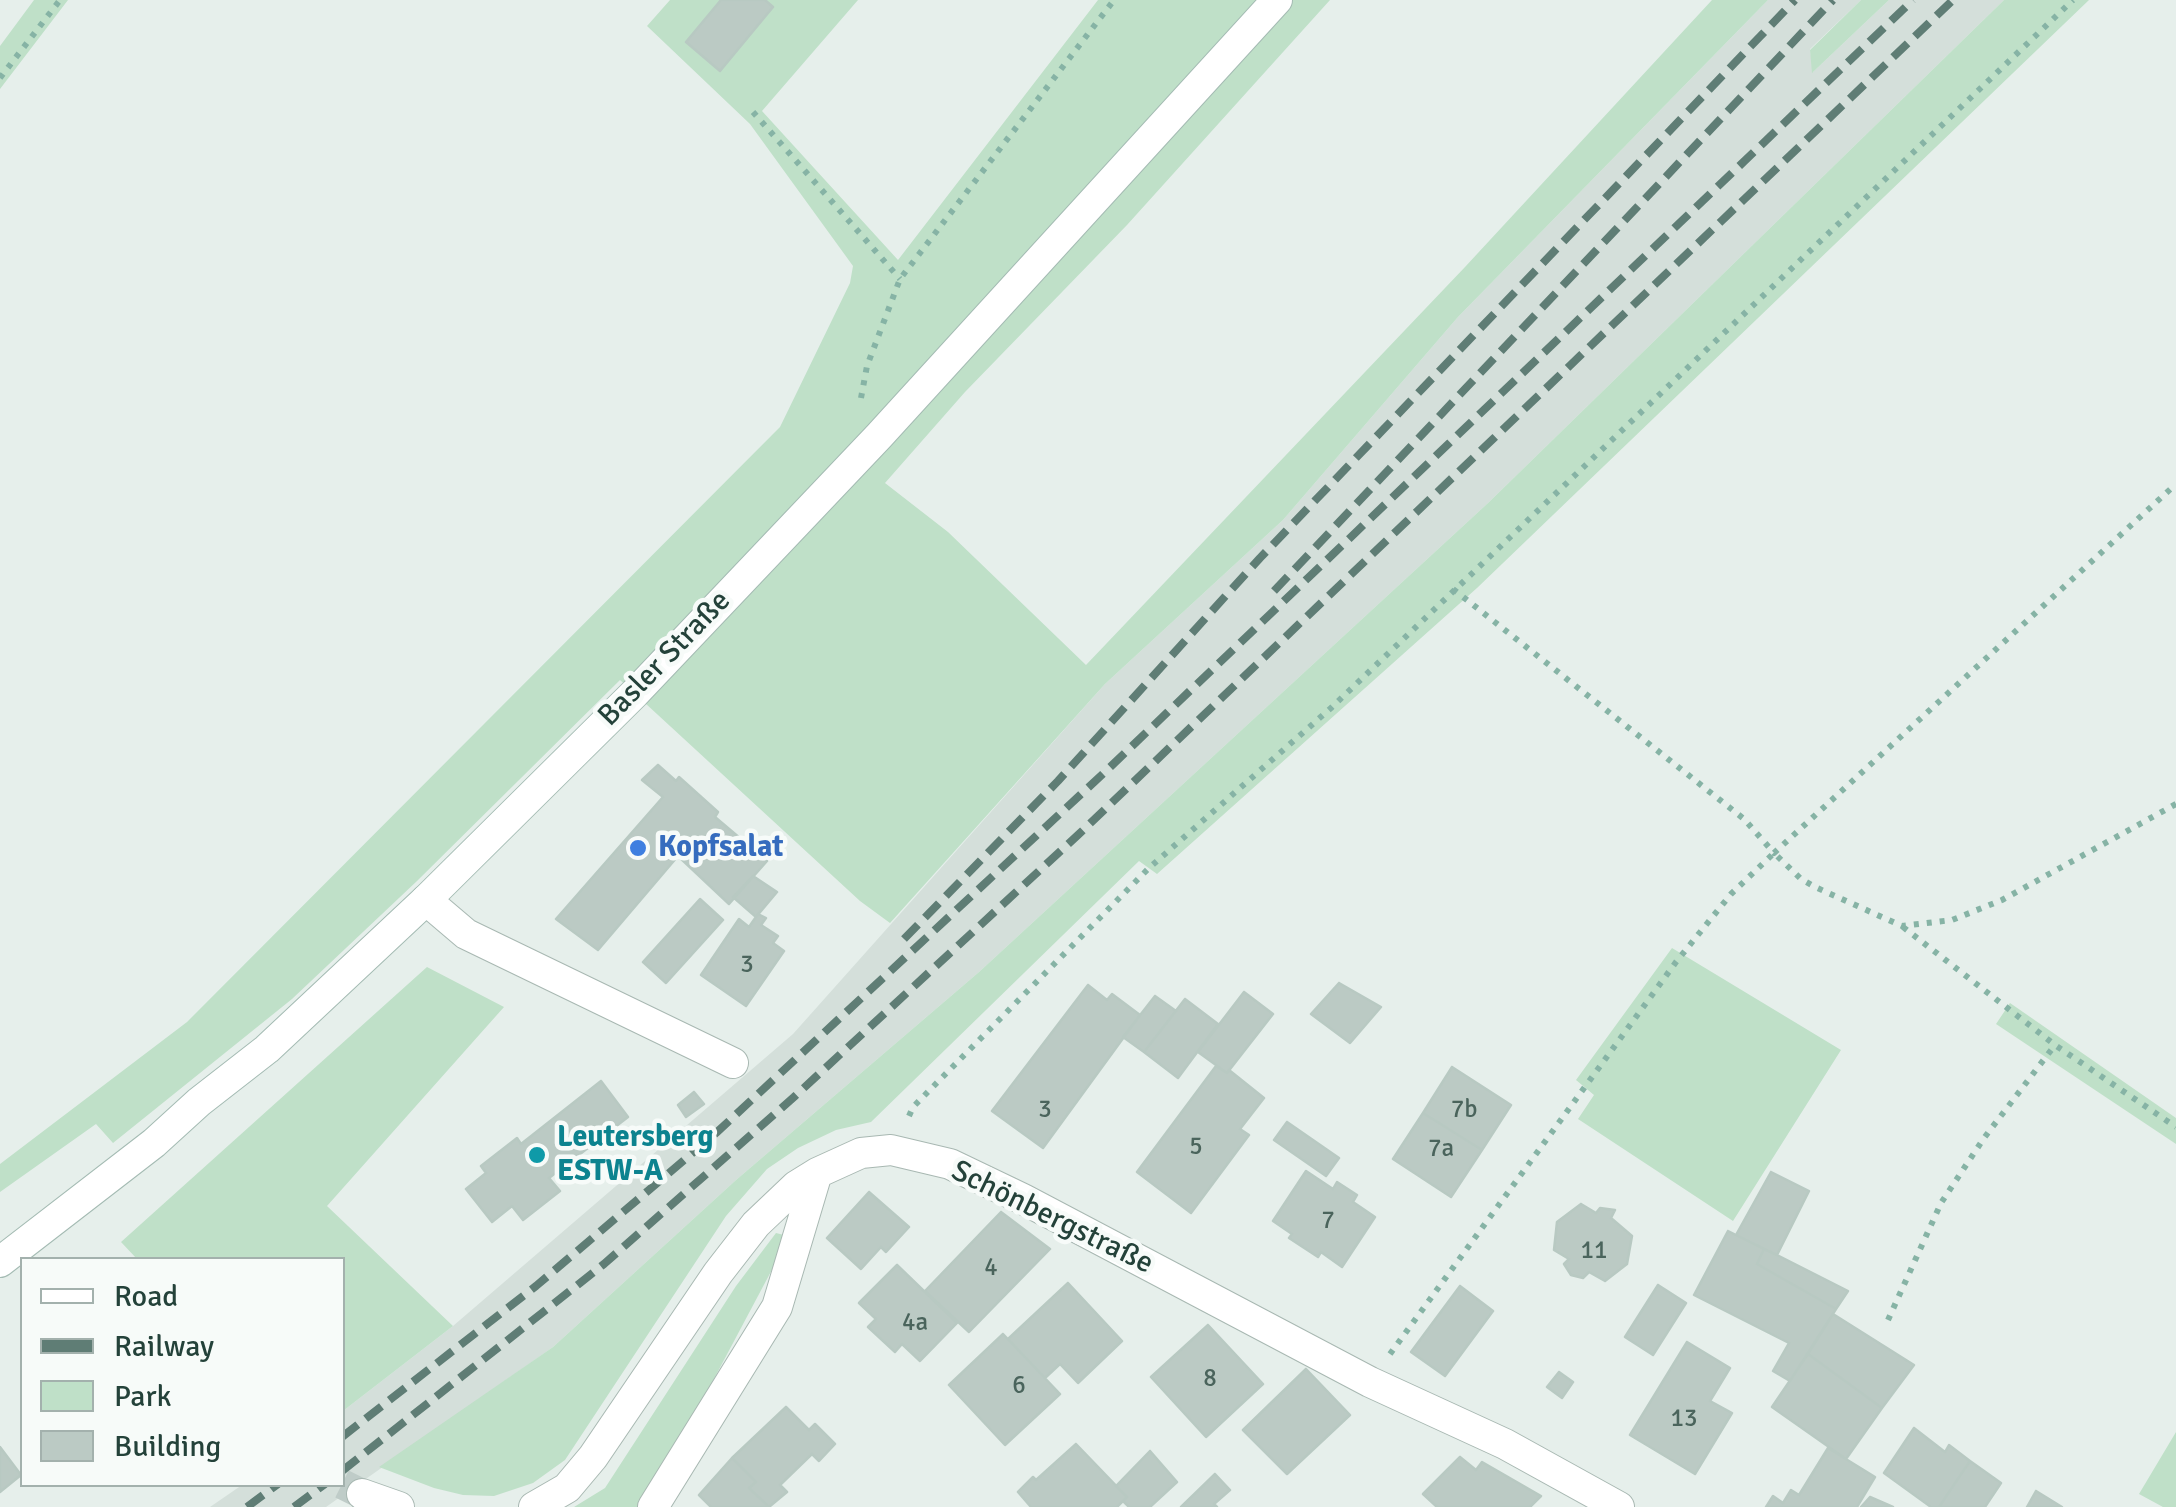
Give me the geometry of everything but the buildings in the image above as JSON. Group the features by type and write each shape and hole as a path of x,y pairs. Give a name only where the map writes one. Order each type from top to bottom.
{"street":[{"name":"Basler Straße","path":"18,1255 198,1102 267,1049 426,900 635,693 878,436 1277,0"},
{"path":"426,900 466,934 734,1063"},
{"name":"Schönbergstraße","path":"534,1507 566,1488 593,1457 718,1273 756,1224 796,1186 818,1173 860,1153 892,1150 950,1164 1023,1199 1370,1382 1505,1444 1619,1507"},
{"path":"653,1507 777,1307 818,1173"},
{"path":"362,1494 399,1507"}],"path":[{"path":"0,78 60,0"},
{"path":"858,414 867,366 900,279 1114,0"},
{"path":"892,1150 913,1107 1149,868 1331,708 2073,0"},
{"path":"753,112 900,279"},
{"path":"1370,1382 1676,962 1731,894 2176,484"},
{"path":"1453,589 1744,819 1801,879 1902,926 2056,1045 2176,1127"},
{"path":"1902,926 1952,920 2002,900 2176,804"},
{"path":"1888,1320 1940,1203 2056,1045"}],"shaded area":[{"path":"1768,0 1861,0 1810,49 1813,72 1889,0 2004,0 1488,503 979,972 736,1180 553,1347 326,1507 210,1507 239,1487 345,1487 345,1409 453,1326 793,1034 1105,684 1283,520 1458,317"}],"green space":[{"path":"34,0 68,0 0,89 0,46"},
{"path":"670,0 858,0 762,111 898,260 1098,0 1330,0 1127,225 965,392 885,483 948,532 1086,665 1465,267 1712,0 1768,0 1458,317 1283,520 1105,684 890,923 860,901 620,680 292,999 113,1143 96,1124 0,1192 0,1164 187,1022 780,427 850,283 853,266 750,124 647,26"},
{"path":"1861,0 1889,0 1812,73 1810,50"},
{"path":"2004,0 2089,0 1477,588 1157,874 1139,861 871,1122 836,1130 798,1148 767,1169 726,1216 565,1460 533,1483 494,1496 463,1495 434,1488 379,1467 553,1347 736,1180 979,972 1488,503"},
{"path":"1672,948 1841,1050 1733,1221 1578,1119 1594,1095 1576,1080"},
{"path":"427,967 504,1007 327,1206 453,1326 345,1409 345,1257 135,1257 121,1242"},
{"path":"2010,1003 2176,1118 2176,1144 1996,1024"},
{"path":"776,1233 784,1235 784,1247 656,1488 640,1507 574,1507 605,1488 736,1286"},
{"path":"2176,1432 2176,1507 2163,1507 2139,1494"}],"tunnel":[{"path":"345,1486 362,1494"}],"railway":[{"path":"904,939 1058,781 1260,558 1795,0"},
{"path":"1274,591 1833,0"},
{"path":"345,1435 536,1286 716,1133 1106,771 1913,0"},
{"path":"345,1469 604,1264 794,1097 1079,834 1953,0"},
{"path":"247,1507 274,1487"},
{"path":"294,1507 321,1487"}],"place":[{"name":"Kopfsalat","path":"638,848"},
{"name":"Leutersberg ESTW-A","path":"537,1155"}]}
